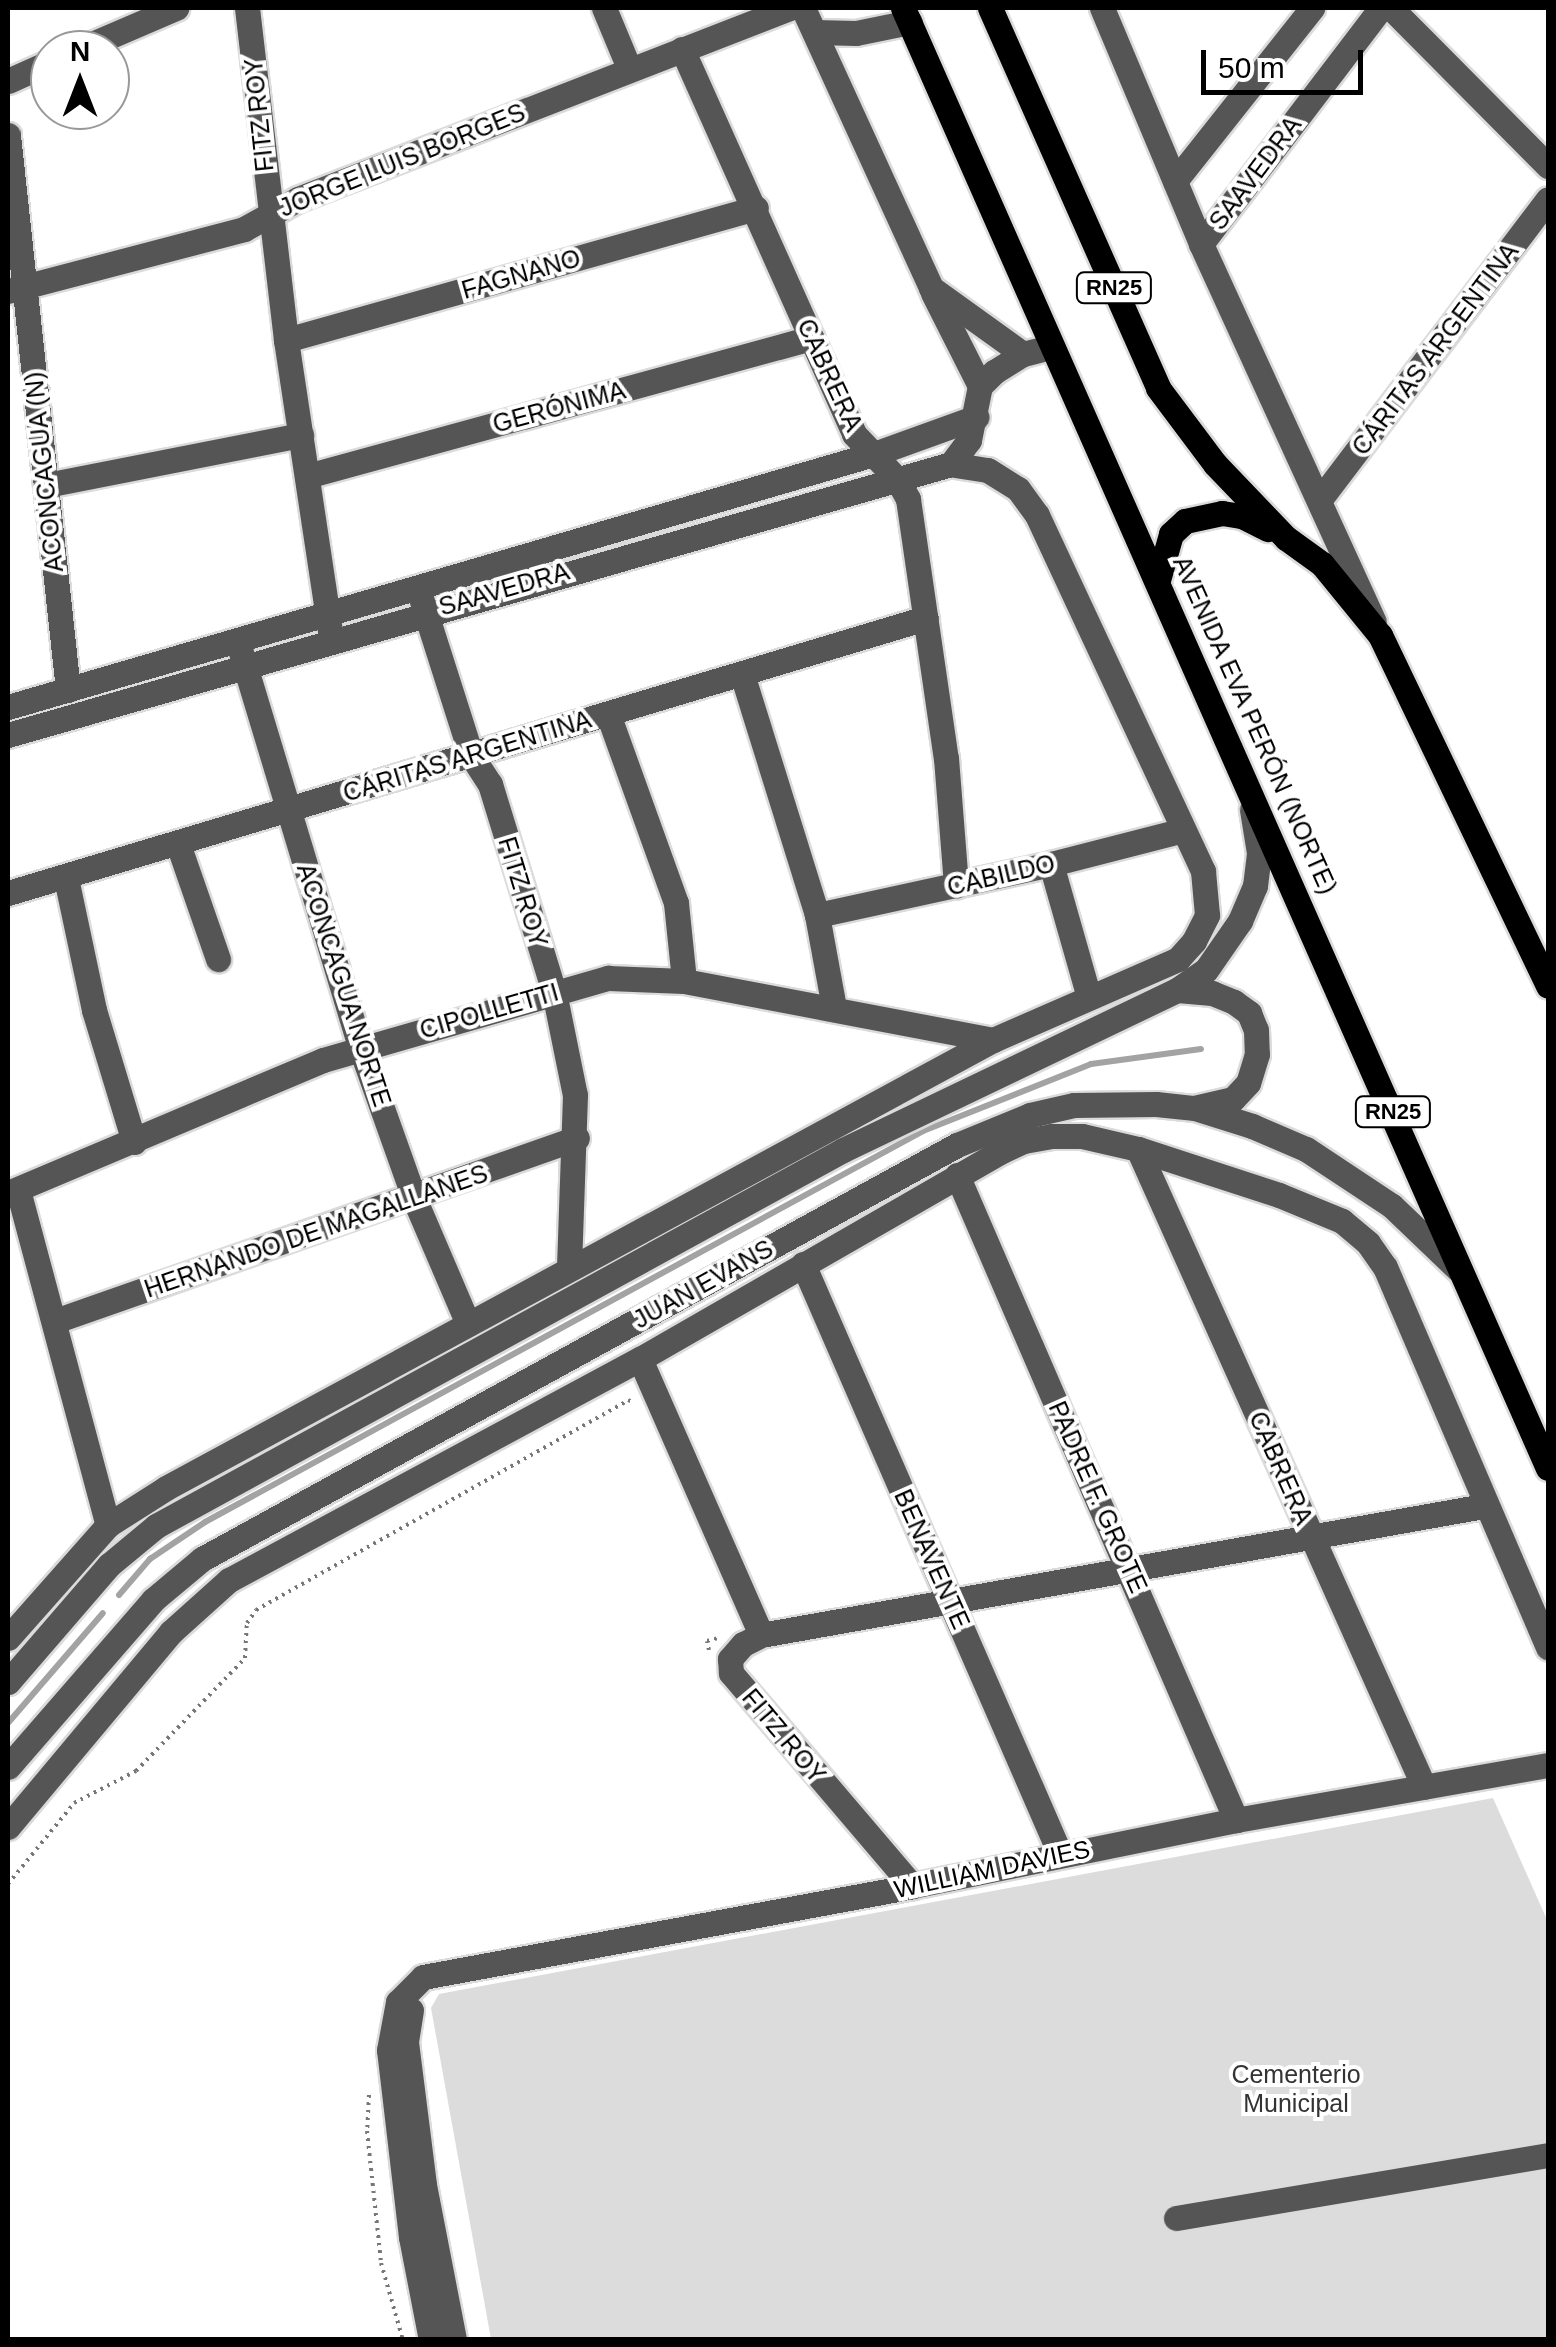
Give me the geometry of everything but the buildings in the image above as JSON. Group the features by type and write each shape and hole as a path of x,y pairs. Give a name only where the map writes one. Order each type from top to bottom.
{"main road":[{"name":"RN25","path":"990,8 1158,388 1215,464 1286,538 1322,564 1380,635 1548,986"},
{"name":"AVENIDA EVA PERÓN (NORTE)","path":"907,15 1548,1468"},
{"path":"1158,580 1171,534 1184,522 1222,513 1242,516 1286,538"}],"street":[{"path":"112,30 135,16 176,8"},
{"name":"FITZ ROY","path":"247,8 286,340 329,627"},
{"path":"604,8 630,68"},
{"name":"JORGE LUIS BORGES","path":"15,289 244,228 298,199 790,8"},
{"path":"8,1638 108,1525 569,1268 993,1040 1178,959 1194,942 1207,915 1203,871 1038,515 1018,490 987,470 951,464 968,440 977,417 980,386 803,8"},
{"path":"1102,8 1201,244 1380,635"},
{"path":"1175,182 1312,8"},
{"name":"SAAVEDRA","path":"1201,244 1381,8"},
{"path":"1391,8 1548,166"},
{"path":"815,32 856,33 907,15"},
{"name":"CABRERA","path":"682,48 854,434 897,479 908,499 946,758 956,886"},
{"name":"ACONCAGUA (N)","path":"8,135 15,289 46,485 68,690"},
{"name":"CÁRITAS ARGENTINA","path":"1320,498 1548,199"},
{"name":"FAGNANO","path":"286,340 756,208"},
{"path":"931,288 1023,354"},
{"name":"GERÓNIMA","path":"307,476 811,338"},
{"path":"980,386 1023,354 1052,346"},
{"name":"SAAVEDRA","path":"8,708 68,690 241,652 421,600 977,417"},
{"path":"46,485 300,435"},
{"name":"SAAVEDRA","path":"421,600 951,464"},
{"name":"FITZ ROY","path":"421,600 471,755 490,784 554,992 575,1095 577,1138 569,1268"},
{"name":"CÁRITAS ARGENTINA","path":"8,894 926,618"},
{"name":"SAAVEDRA","path":"8,736 241,652"},
{"name":"ACONCAGUA NORTE","path":"241,652 361,1049 414,1198 468,1324"},
{"path":"742,674 817,915 834,1008"},
{"path":"608,714 676,903 684,981"},
{"name":"JUAN EVANS","path":"8,1682 109,1565 156,1526 843,1150 1177,990 1206,970 1222,950 1255,886 1257,828 1236,757"},
{"name":"CABILDO","path":"817,915 1052,864 1183,830"},
{"path":"178,844 218,959"},
{"path":"1052,864 1089,996"},
{"path":"66,878 94,1010 134,1142"},
{"name":"CIPOLLETTI","path":"13,1191 323,1060 608,978 684,981 993,1040"},
{"path":"1177,990 1212,993 1234,1002 1249,1014 1256,1030 1257,1054 1248,1082 1233,1099 1194,1108"},
{"name":"JUAN EVANS","path":"8,1767 153,1600 202,1559 957,1145 1030,1114 1074,1105 1194,1108 1306,1149 1392,1206 1465,1277"},
{"name":"JUAN EVANS","path":"8,1828 171,1632 229,1580 640,1359 957,1175 1024,1141 1082,1136 1138,1150 1342,1221 1368,1243 1385,1267 1484,1506"},
{"name":"HERNANDO DE MAGALLANES","path":"55,1322 577,1138"},
{"name":"CABRERA","path":"1138,1150 1424,1787"},
{"name":"PADRE F. GROTE","path":"957,1175 1236,1820"},
{"path":"13,1191 55,1322 108,1525"},
{"name":"BENAVENTE","path":"803,1264 1060,1854"},
{"path":"640,1359 761,1634 1484,1506 1548,1648"},
{"name":"FITZ ROY","path":"761,1634 743,1644 730,1659 731,1674 912,1886"},
{"name":"WILLIAM DAVIES","path":"421,2230 390,2028 398,2002 410,1986 436,1974 912,1886 1236,1820 1548,1766"},
{"path":"1176,2218 1548,2156"},
{"path":"421,2230 431,2340"},
{"path":"421,2230 454,2340"}],"path":[{"path":"8,1884 74,1803 136,1771 244,1658 248,1624 256,1610 628,1400 643,1406"},
{"path":"710,1658 707,1641 726,1635"},
{"path":"369,2081 367,2131 380,2262 404,2340"}],"green space":[{"name":"Cementerio Municipal","path":"1493,1798 1548,1922 1548,2339 491,2339 431,2008 439,1994"}],"waterway":[{"path":"119,1595 150,1559 205,1522 923,1131 1091,1064 1201,1049"},
{"path":"8,1723 103,1613"}]}
